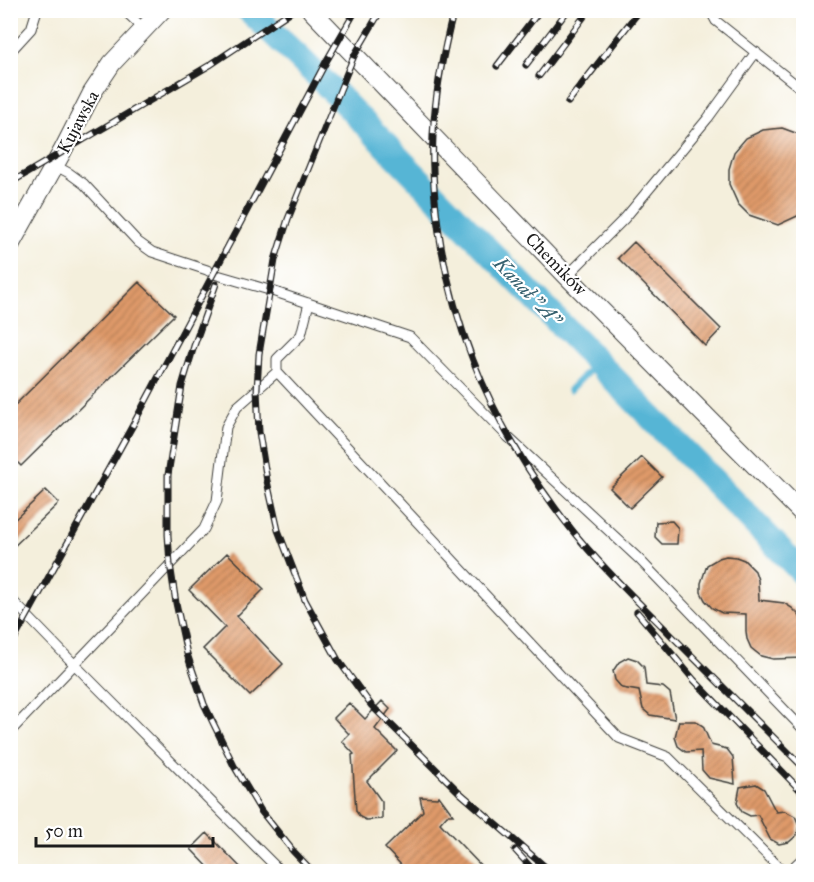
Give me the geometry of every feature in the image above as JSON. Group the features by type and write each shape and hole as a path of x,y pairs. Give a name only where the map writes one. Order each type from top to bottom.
{"street":[{"name":"Kujawska","path":"10,245 92,93 112,63 162,10"},
{"name":"Chemików","path":"311,10 567,276 804,515"}],"lane":[{"path":"10,52 31,29 38,10"},
{"path":"124,10 144,29"},
{"path":"710,10 716,21 804,91"},
{"path":"567,276 625,218 708,118 756,52"},
{"path":"54,165 84,184 138,242 153,252 410,337 508,437 639,560 804,730"},
{"path":"309,303 301,335 277,358 277,372 619,738 668,757 786,872 804,857"},
{"path":"10,732 204,529 217,501 226,427 237,407 277,372"},
{"path":"10,598 281,872"}],"building":[{"path":"782,128 804,136 804,213 778,225 749,215 738,204 729,184 729,169 734,152 746,138 763,130"},
{"path":"634,242 721,329 705,346 618,258"},
{"path":"139,282 174,315 21,466 10,455 10,410"},
{"path":"642,457 662,477 630,508 610,488"},
{"path":"46,490 59,503 10,550 10,524"},
{"path":"672,521 678,528 677,544 662,544 655,537 656,522"},
{"path":"227,553 264,589 237,616 283,664 250,696 203,649 225,627 189,590"},
{"path":"726,556 744,560 755,571 759,600 784,603 799,615 804,626 804,658 773,659 761,656 751,648 747,639 746,614 722,613 712,608 705,600 701,592 701,583 707,565"},
{"path":"628,657 637,660 644,667 646,685 663,687 670,693 675,719 650,715 643,709 639,691 622,688 615,680 613,671 619,662"},
{"path":"382,701 390,709 375,729 397,751 367,781 382,802 382,819 366,820 356,811 352,755 354,754 342,741 349,734 334,718 349,703 365,719"},
{"path":"679,721 695,721 703,726 711,745 727,749 733,757 735,784 709,778 702,770 701,751 686,752 678,746 675,737"},
{"path":"756,784 764,789 776,812 785,811 795,816 799,825 797,835 789,842 779,844 770,839 758,815 750,816 742,812 737,803 740,787"},
{"path":"439,796 453,815 447,815 440,823 487,872 408,872 385,848 423,811 420,797 437,798"},
{"path":"207,833 245,872 213,872 191,849"}],"waterway":[{"name":"Kanał \"A\"","path":"249,10 327,85 804,574"},
{"path":"570,390 597,362"}],"railway":[{"path":"10,183 210,65 293,10"},
{"path":"10,647 134,423 327,60 356,10"},
{"path":"381,10 354,56 288,219 275,260 259,354 257,390 259,432 267,481 278,530 305,600 338,660 371,705 459,792 551,872"},
{"path":"454,10 443,57 436,104 433,136 435,199 448,281 459,321 489,398 529,471 579,539 623,587 804,768"},
{"path":"497,66 540,10"},
{"path":"526,65 568,10"},
{"path":"539,76 589,10"},
{"path":"568,102 640,10"},
{"path":"216,284 182,386 168,475 168,535 176,603 187,654 204,704 234,766 261,811 313,872"},
{"path":"637,612 694,680 804,794"},
{"path":"515,850 535,872"}]}
